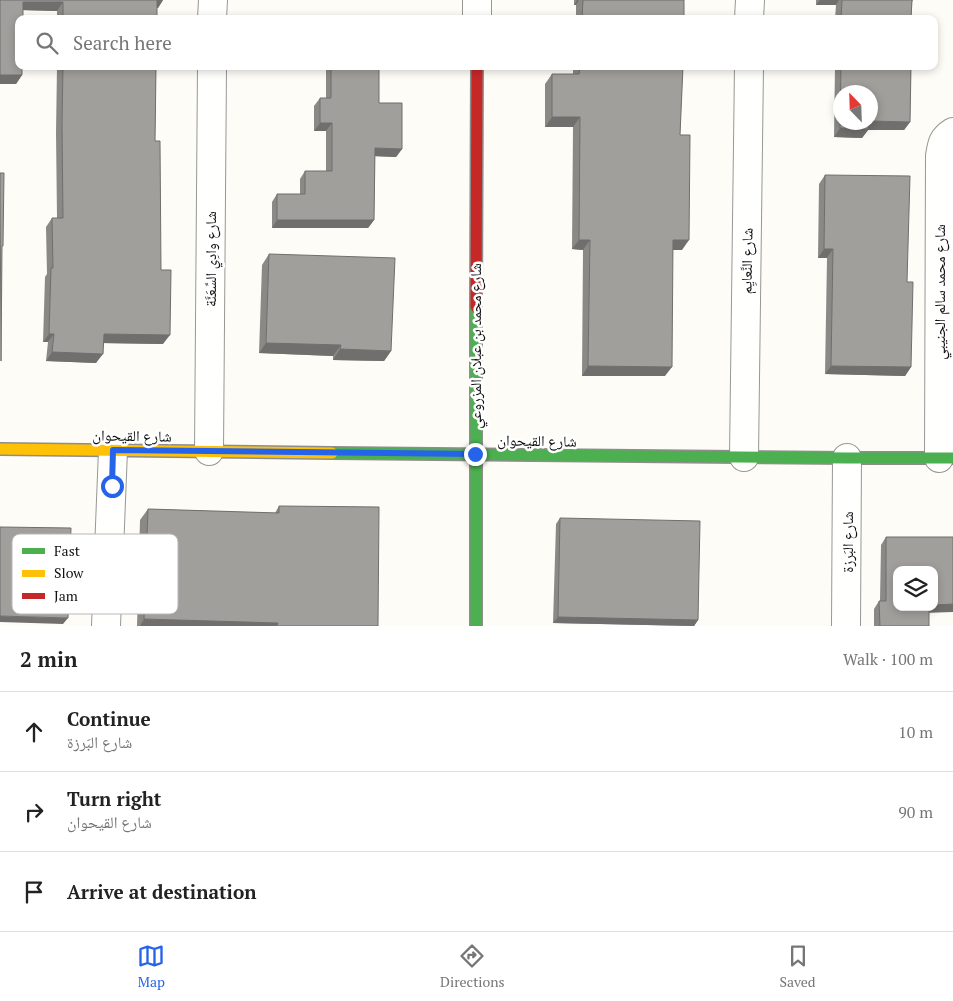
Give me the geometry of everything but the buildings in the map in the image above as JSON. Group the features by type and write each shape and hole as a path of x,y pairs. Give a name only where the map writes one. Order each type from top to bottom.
{"street":[{"path":"212,15 213,0"},
{"path":"477,0 477,15"},
{"path":"750,0 750,15"},
{"name":"شارع وادِي السِّعَنَّة","path":"209,451 212,70"},
{"name":"شارع محمد بن عبلان المزروعي","path":"476,626 477,70"},
{"name":"شارع النَّعايِم","path":"744,456 749,70"},
{"name":"شارع محمد سالم الجنيبي","path":"946,458 940,156 942,143 953,132"},
{"name":"شارع القيحوان","path":"0,449 946,458"},
{"path":"110,534 113,450"},
{"name":"شارع البَرزة","path":"846,626 848,458"}],"traffic: fast":[{"path":"476,307 476,626"},
{"path":"332,453 953,458"}],"traffic: slow":[{"path":"0,449 332,453"}],"traffic: jam":[{"path":"476,307 477,70"}],"route":[{"path":"112,486 113,450 475,454"}]}
